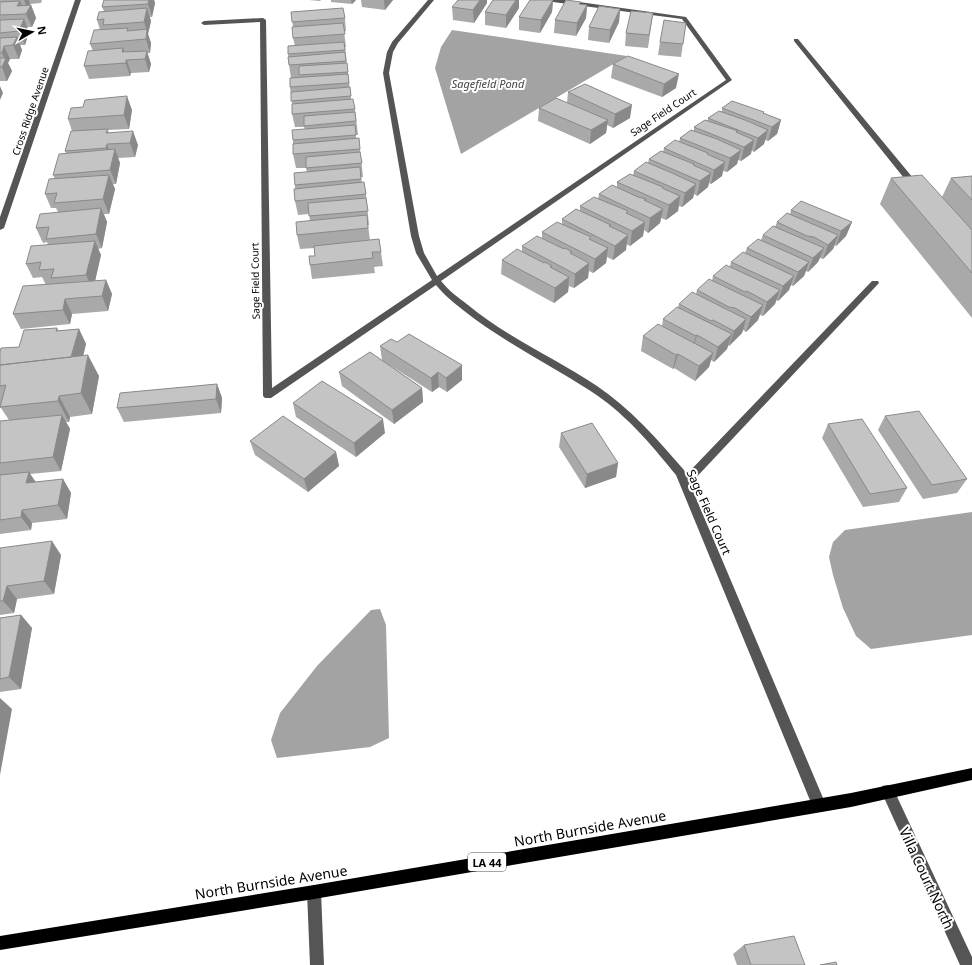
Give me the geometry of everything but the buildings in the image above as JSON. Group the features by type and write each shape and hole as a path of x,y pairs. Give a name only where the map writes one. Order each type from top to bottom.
{"main road":[{"name":"North Burnside Avenue","path":"0,943 314,892 819,805 972,774"}],"street":[{"name":"Cross Ridge Avenue","path":"0,228 78,0"},
{"name":"Sage Field Court","path":"431,0 395,42 390,52 386,73 415,236 420,254 431,274 445,291 482,321 527,350 593,388 624,411 649,436 680,473 819,805"},
{"name":"Sage Field Court","path":"204,23 263,20 268,396 730,80 684,18 553,0"},
{"path":"796,40 920,192"},
{"path":"684,484 875,283"},
{"name":"Villa Court North","path":"887,791 968,965"},
{"path":"314,892 317,965"}],"water":[{"name":"Sagefield Pond","path":"452,30 627,56 461,154 435,68 441,47"},
{"path":"972,512 972,635 871,649 856,636 843,608 829,557 833,542 845,530"},
{"path":"380,609 386,625 389,738 370,747 277,758 271,740 280,713 317,666 371,610"}]}
